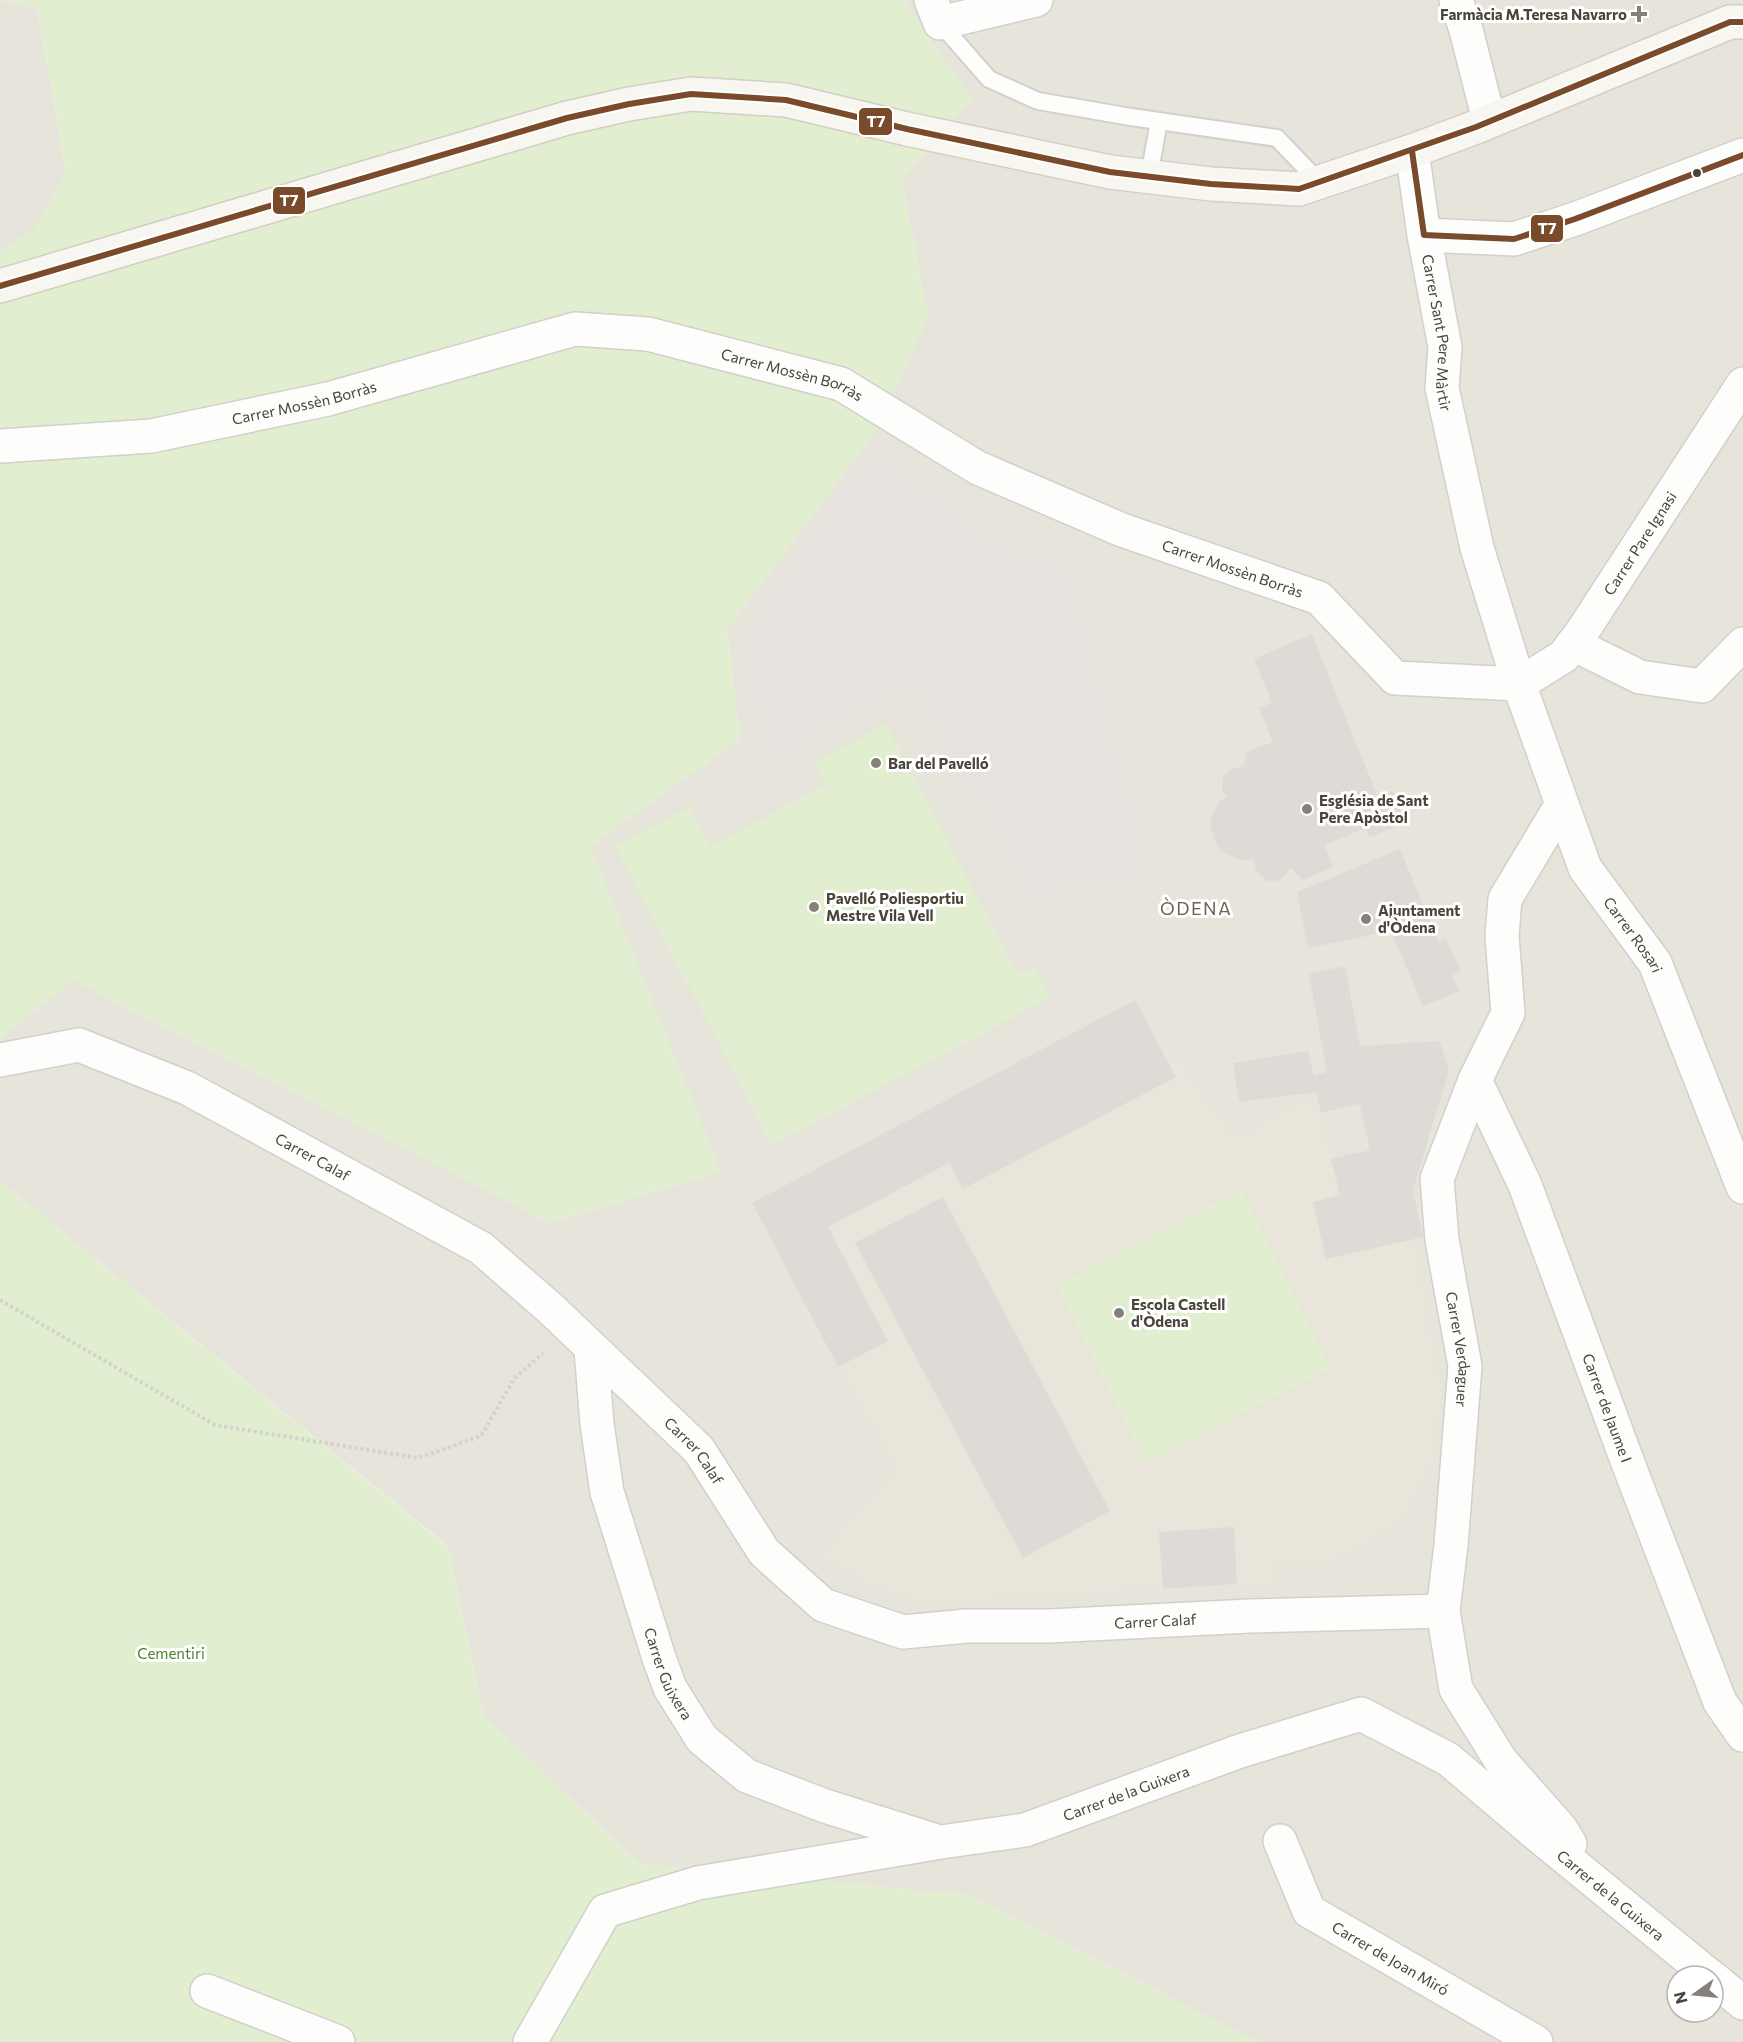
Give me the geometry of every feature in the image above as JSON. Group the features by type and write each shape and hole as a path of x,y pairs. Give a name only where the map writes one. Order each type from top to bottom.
{"street":[{"path":"935,12 1036,0"},
{"path":"1456,0 1489,120"},
{"path":"0,286 567,118 629,104 691,94 786,100 1110,172 1211,184 1299,189 1412,151 1730,22 1743,22"},
{"path":"1412,151 1424,235"},
{"name":"Carrer Sant Pere Màrtir","path":"1519,684 1477,548 1442,388 1445,348 1424,235 1514,239 1575,219 1743,155"},
{"name":"Carrer Mossèn Borràs","path":"0,446 162,434 328,399 575,328 648,334 841,384 978,468 1122,530 1319,598 1395,678 1519,684"},
{"name":"Carrer Pare Ignasi","path":"1519,684 1564,656 1573,644 1743,384"},
{"path":"1573,644 1640,677 1702,686 1743,644"},
{"name":"Carrer Rosari","path":"1519,684 1585,868 1655,963 1743,1187"},
{"name":"Carrer Verdaguer","path":"1562,804 1505,899 1502,936 1508,1013 1475,1080 1437,1179 1442,1240 1465,1366 1451,1545 1443,1611 1456,1689 1501,1761 1560,1829 1592,1880"},
{"name":"Carrer Calaf","path":"0,1059 79,1045 187,1088 481,1248 699,1450 764,1552 823,1605 903,1632 968,1626 1049,1626 1250,1616 1443,1611"},
{"name":"Carrer de Jaume I","path":"1475,1080 1525,1185 1720,1702 1743,1735"},
{"name":"Carrer Guixera","path":"581,1339 607,1492 670,1688 702,1739 747,1776 825,1806 940,1842"},
{"name":"Carrer de la Guixera","path":"530,2042 605,1911 698,1883 1025,1830 1240,1751 1361,1714 1448,1759 1696,1964"},
{"name":"Carrer de Joan Miró","path":"1280,1841 1310,1911 1536,2042"},
{"name":"Carrer de la Guixera","path":"1725,1987 1743,2002"},
{"path":"207,1991 338,2042"}],"lane":[{"path":"935,12 989,79 1038,101 1277,138 1319,182"},
{"path":"1149,176 1159,121"}],"path":[{"path":"0,1300 215,1425 418,1458 481,1436 514,1379 581,1339"}],"shaded area":[{"path":"0,0 37,8 66,174 34,229 0,252"},
{"path":"903,0 1743,0 1743,2042 1258,2042 969,1895 641,1864 484,1716 448,1546 0,1181 0,1039 73,980 550,1223 721,1172 590,846 740,739 727,629 872,436 928,318 902,179 972,99"},
{"path":"876,445 991,544 1066,558 1151,872 1029,901 914,681 777,758 754,711 754,618"},
{"name":"Escola Castell d'Òdena","path":"1135,1000 1160,1047 1166,1043 1236,1138 1316,1092 1340,1195 1313,1202 1326,1259 1415,1239 1442,1391 1434,1455 1406,1515 1360,1549 1321,1567 1279,1563 1271,1589 1237,1584 925,1604 871,1586 819,1555 894,1469 752,1203"}],"green space":[{"path":"0,0 903,0 972,99 902,179 928,318 872,436 727,629 740,739 590,846 721,1172 550,1223 73,980 0,1039 0,252 34,229 66,174 37,8"},
{"name":"Pavelló Poliesportiu Mestre Vila Vell","path":"886,724 1018,975 1034,967 1050,998 772,1145 615,846 689,807 710,846 826,785 815,762"},
{"name":"Cementiri","path":"0,1181 448,1547 484,1716 641,1864 969,1895 1258,2042 0,2042"},
{"path":"1241,1190 1331,1368 1147,1463 1056,1285"}],"building":[{"name":"Església de Sant Pere Apòstol","path":"1312,634 1378,797 1393,791 1405,823 1369,837 1366,828 1324,845 1334,867 1303,880 1291,868 1283,878 1267,881 1255,870 1254,858 1247,861 1236,859 1222,851 1215,842 1210,824 1213,812 1221,800 1227,796 1222,791 1223,776 1231,769 1244,766 1246,752 1273,742 1259,708 1272,703 1254,659"},
{"name":"Ajuntament d'Òdena","path":"1400,849 1438,941 1446,938 1461,972 1452,975 1460,991 1423,1006 1391,931 1308,948 1297,892"},
{"path":"1345,966 1360,1046 1440,1041 1449,1071 1413,1190 1423,1237 1326,1259 1313,1202 1340,1195 1331,1159 1370,1150 1360,1104 1321,1113 1316,1092 1239,1102 1233,1063 1308,1051 1314,1075 1327,1072 1309,974"},
{"path":"1135,1000 1176,1077 963,1189 949,1163 828,1227 888,1341 838,1367 752,1203"},
{"path":"943,1197 1110,1511 1023,1558 855,1243"},
{"path":"1234,1527 1237,1584 1163,1589 1159,1532"}],"transit line":[{"name":"T7","path":"0,286 567,118 629,104 691,94 786,100 907,129 1110,172 1211,184 1299,189 1476,127 1730,22 1743,22"},
{"name":"T7","path":"1412,151 1424,235 1514,239 1575,219 1743,155"}],"place":[{"name":"Farmàcia M.Teresa Navarro","path":"1639,14"},
{"name":"Bar del Pavelló","path":"876,763"},
{"name":"Església de Sant Pere Apòstol","path":"1307,809"},
{"name":"Pavelló Poliesportiu Mestre Vila Vell","path":"814,907"},
{"name":"Ajuntament d'Òdena","path":"1366,919"},
{"name":"Escola Castell d'Òdena","path":"1119,1313"}],"district":[{"name":"ÒDENA","path":"1196,908"}]}
